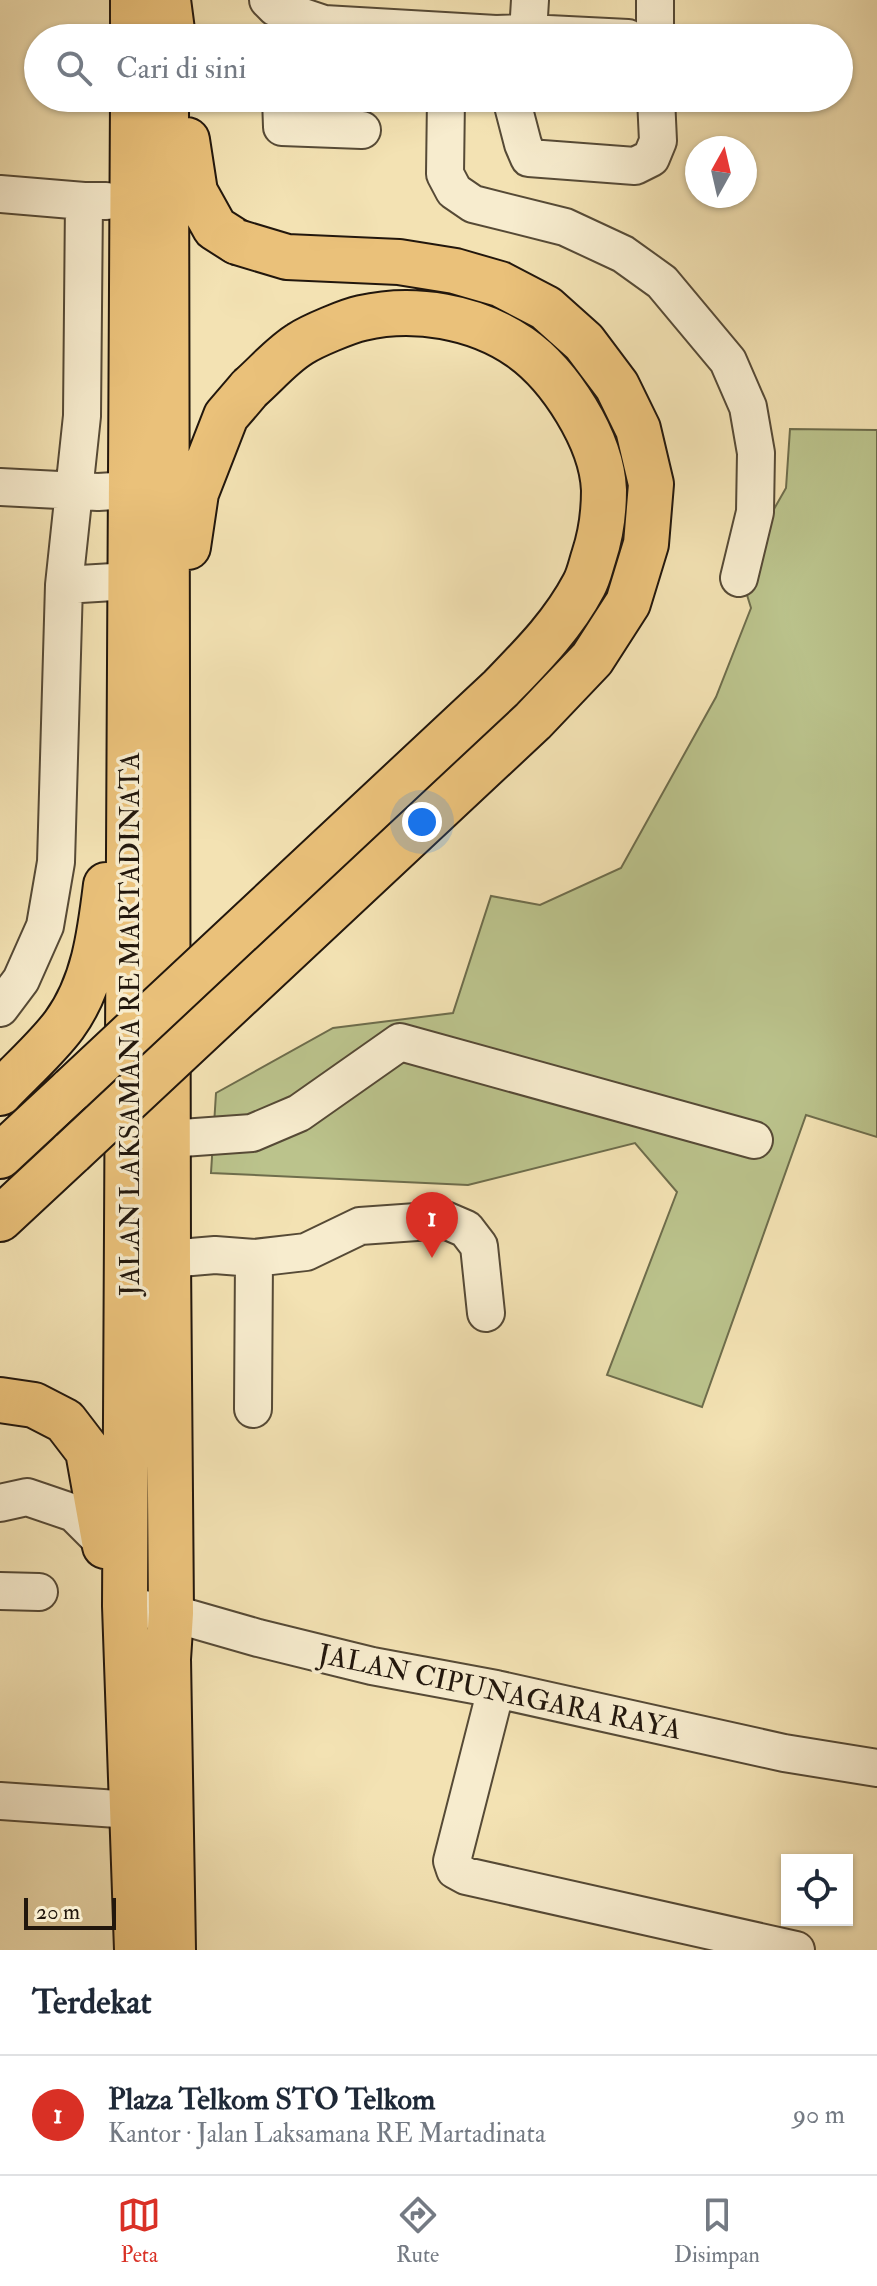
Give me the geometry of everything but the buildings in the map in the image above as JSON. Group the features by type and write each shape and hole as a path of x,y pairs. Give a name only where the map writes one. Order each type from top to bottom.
{"highway":[{"path":"133,0 133,24"},
{"path":"166,24 167,0"},
{"path":"167,0 171,24"},
{"name":"JALAN LAKSAMANA RE MARTADINATA","path":"133,112 130,581 149,673 168,1139 171,1613 168,1659 173,1950"},
{"name":"JALAN LAKSAMANA RE MARTADINATA","path":"137,1950 125,1606 166,112"},
{"path":"0,1219 522,732 583,669 628,603 646,544 651,484 638,429 617,386 584,342 546,308 500,284 455,271 399,262 287,257 237,242 215,228 195,192 183,112"},
{"path":"0,1093 64,1025 88,983 149,673 196,493 226,416 250,388 300,343 360,318 405,312 448,318 483,327 519,347 550,373 577,410 594,445 604,488 600,535 585,583 555,631 501,688 0,1156"},
{"path":"0,1400 34,1405 65,1421 88,1451 105,1544 125,1606"}],"street":[{"path":"655,0 655,24"},
{"path":"274,15 324,24"},
{"path":"281,112 282,127 362,130"},
{"path":"446,112 445,174 454,191 473,204 565,227 623,254 662,282 728,361 748,407 756,453 755,512 739,578"},
{"path":"515,112 529,158 635,166 651,158 658,141 657,112"},
{"path":"0,194 84,201 132,201"},
{"path":"0,1008 21,980 45,926 56,862 64,585 82,416 84,201"},
{"path":"0,487 98,492 131,490"},
{"path":"64,585 130,581"},
{"path":"168,1139 252,1133 299,1113 400,1042 754,1140"},
{"path":"168,1259 215,1255 254,1258 306,1252 360,1226 445,1220 466,1229 479,1246 486,1313"},
{"path":"253,1409 254,1258"},
{"path":"0,1503 27,1497 74,1513 105,1544"},
{"path":"0,1591 39,1592"},
{"name":"JALAN CIPUNAGARA RAYA","path":"125,1606 171,1613 372,1666 496,1689 784,1753 877,1768"},
{"path":"496,1689 452,1861 455,1870 466,1876 796,1950"},
{"path":"0,1801 132,1810"}],"green space":[{"path":"790,429 877,430 877,1137 806,1115 702,1407 607,1375 677,1192 635,1143 468,1185 211,1173 216,1093 333,1028 453,1013 491,896 540,905 621,868 716,697 751,608 736,559 766,523 786,488"}],"place":[{"name":"Plaza Telkom STO Telkom","path":"432,1258"}]}
